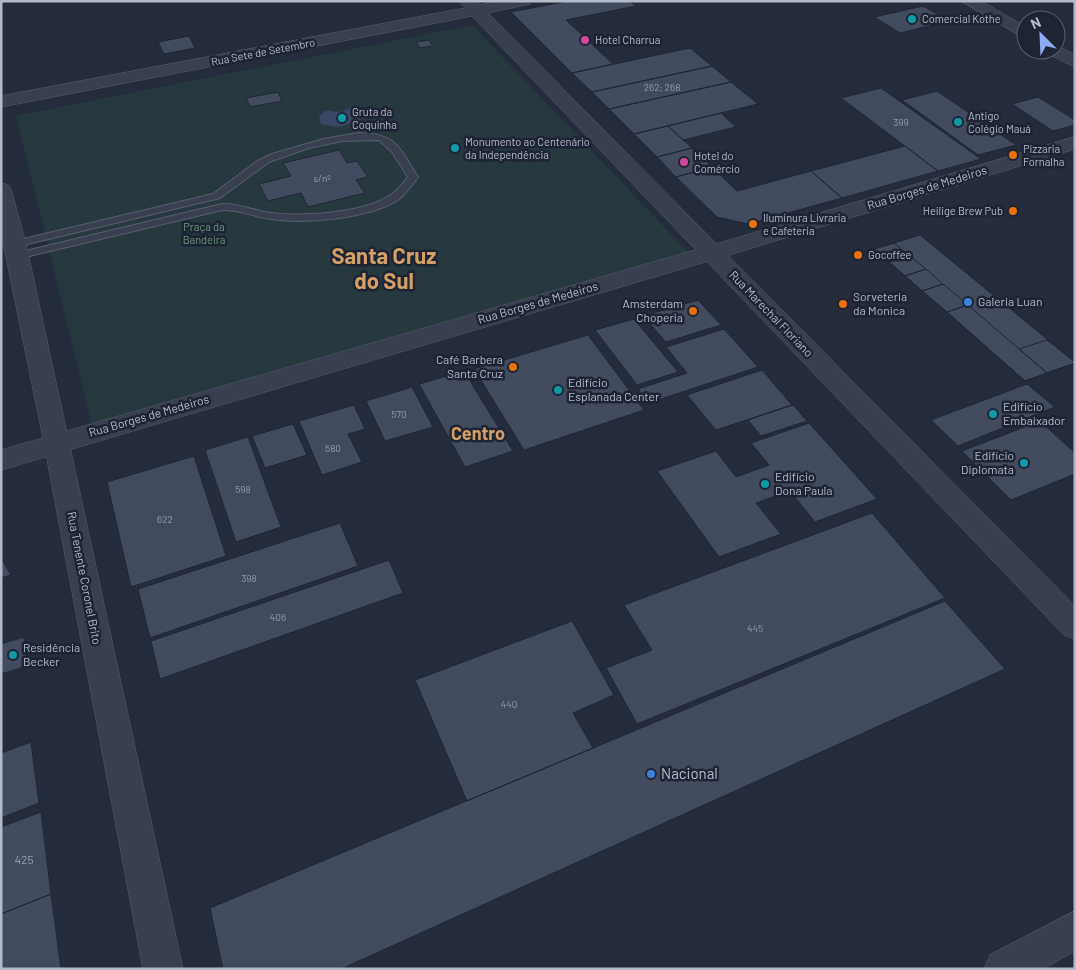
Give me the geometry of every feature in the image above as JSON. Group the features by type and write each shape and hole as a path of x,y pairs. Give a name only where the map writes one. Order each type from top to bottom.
{"street":[{"name":"Rua Sete de Setembro","path":"1,102 471,6 524,1"},
{"path":"969,1 1016,28"},
{"name":"Rua Marechal Floriano","path":"471,6 1075,626"},
{"name":"Rua Borges de Medeiros","path":"1,460 710,253 1075,143"},
{"name":"Rua Tenente Coronel Brito","path":"1,189 16,250 57,443 163,969"},
{"path":"1004,969 1075,930"}],"lane":[{"path":"365,135 381,138 391,145 413,177 396,196 386,202 348,211 320,216 282,218 269,216 236,205 16,250 216,196 236,184 264,160 343,138 365,135"}],"green space":[{"name":"Praça da Bandeira","path":"472,25 689,253 92,425 16,116"}],"water":[{"path":"351,107 362,115 360,121 339,127 321,124 319,116 325,112 341,112"}],"building":[{"path":"568,1 630,1 636,6 566,20 613,64 572,73 511,12"},
{"name":"Comercial Kothe","path":"923,6 949,21 900,33 874,17"},
{"path":"189,36 195,48 164,54 158,42"},
{"path":"429,40 433,46 420,48 416,42"},
{"path":"690,48 712,66 592,92 572,73"},
{"path":"712,66 731,82 609,109 592,92"},
{"path":"731,82 758,104 634,134 609,109"},
{"path":"881,88 981,159 938,171 841,98"},
{"name":"Antigo Colégio Mauá","path":"937,91 1016,145 978,155 902,100"},
{"path":"278,92 282,101 250,107 246,98"},
{"path":"1038,97 1075,120 1075,125 1053,131 1012,104"},
{"path":"721,113 736,127 683,140 668,126"},
{"path":"668,126 692,148 657,157 634,134"},
{"path":"905,146 938,171 842,198 811,171"},
{"name":"Hotel do Comércio","path":"692,148 712,167 676,177 657,157"},
{"path":"339,150 347,163 357,161 368,177 356,180 365,193 308,207 301,193 268,201 259,184 291,176 283,163"},
{"path":"712,167 737,191 811,171 842,198 748,224 717,217 676,177"},
{"name":"Galeria Luan","path":"920,235 1075,363 1025,381 874,249"},
{"path":"894,243 910,256 889,262 874,249"},
{"path":"910,256 926,269 905,276 889,262"},
{"path":"926,269 943,284 922,291 905,276"},
{"path":"943,284 968,305 947,312 922,291"},
{"path":"698,300 721,325 666,342 643,316"},
{"path":"968,305 1047,373 1025,381 947,312"},
{"path":"634,319 678,372 637,385 595,330"},
{"path":"724,329 758,367 649,403 638,389 687,373 666,347"},
{"name":"Edifício Esplanada Center","path":"588,335 644,410 524,450 474,369"},
{"path":"1047,340 1075,363 1047,373 1019,349"},
{"path":"762,370 792,405 716,430 687,395"},
{"path":"464,371 513,451 465,467 419,384"},
{"name":"Edifício Embaixador","path":"1027,384 1055,407 958,446 931,420"},
{"path":"412,387 433,427 385,441 366,401"},
{"path":"354,405 365,429 348,434 362,462 322,475 299,421"},
{"path":"793,405 807,421 761,436 748,420"},
{"name":"Edifício Diplomata","path":"1040,421 1075,453 1075,474 1011,500 962,451"},
{"name":"Edifício Dona Paula","path":"809,423 877,499 815,522 790,491 756,503 781,534 719,557 657,471 716,451 736,477 769,465 751,443"},
{"path":"293,424 307,455 265,468 252,436"},
{"path":"248,437 281,527 236,542 205,450"},
{"path":"194,456 226,556 131,587 107,482"},
{"path":"872,513 945,598 637,724 606,668 652,650 624,605"},
{"path":"340,523 358,566 150,638 138,589"},
{"path":"1,558 11,575 1,578"},
{"path":"389,560 403,593 160,679 151,641"},
{"name":"Nacional","path":"945,601 1005,669 341,969 223,969 210,908"},
{"path":"572,621 614,695 573,713 593,748 467,801 415,680"},
{"name":"Residência Becker","path":"24,637 27,666 1,674 1,644"},
{"path":"31,742 39,803 1,818 1,753"},
{"path":"41,812 51,894 1,914 1,827"},
{"path":"51,894 61,969 1,969 1,914"}],"place":[{"name":"Comercial Kothe","path":"912,19"},
{"name":"Hotel Charrua","path":"585,40"},
{"name":"Gruta da Coquinha","path":"342,118"},
{"name":"Antigo Colégio Mauá","path":"958,122"},
{"name":"Monumento ao Centenário da Independência","path":"455,148"},
{"name":"Pizzaria Fornalha","path":"1013,155"},
{"name":"Hotel do Comércio","path":"684,162"},
{"name":"Heilige Brew Pub","path":"1013,211"},
{"name":"Iluminura Livraria e Cafeteria","path":"753,224"},
{"name":"Gocoffee","path":"858,255"},
{"name":"Galeria Luan","path":"968,302"},
{"name":"Sorveteria da Monica","path":"843,304"},
{"name":"Amsterdam Choperia","path":"693,311"},
{"name":"Café Barbera Santa Cruz","path":"513,367"},
{"name":"Edifício Esplanada Center","path":"558,390"},
{"name":"Edifício Embaixador","path":"993,414"},
{"name":"Edifício Diplomata","path":"1024,463"},
{"name":"Edifício Dona Paula","path":"765,484"},
{"name":"Residência Becker","path":"13,655"},
{"name":"Nacional","path":"651,774"}],"district":[{"name":"Santa Cruz do Sul","path":"384,268"},
{"name":"Centro","path":"478,434"}]}
